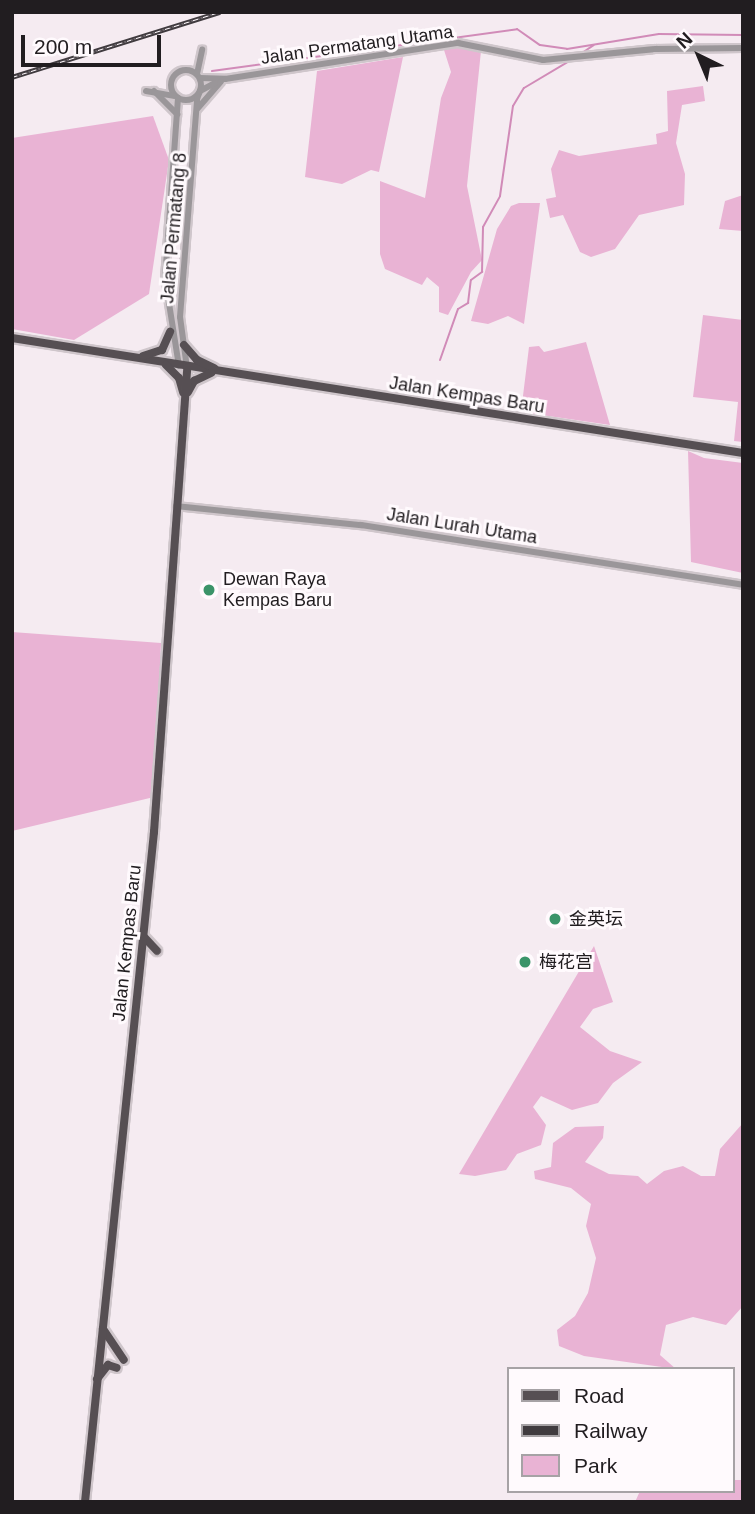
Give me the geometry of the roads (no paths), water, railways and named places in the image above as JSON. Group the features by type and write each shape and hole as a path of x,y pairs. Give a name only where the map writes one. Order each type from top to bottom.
{"main road":[{"path":"133,357 157,354 166,346 170,331"},
{"name":"Jalan Kempas Baru","path":"12,338 743,453"},
{"path":"184,345 197,360 219,371"},
{"path":"162,363 179,378 184,401"},
{"name":"Jalan Kempas Baru","path":"85,1502 95,1383 144,937 186,386 183,367"},
{"path":"184,401 194,381 219,371"},
{"path":"144,937 157,951"},
{"path":"103,1322 105,1335 124,1360"},
{"path":"95,1383 108,1364 117,1368"}],"street":[{"name":"Jalan Permatang Utama","path":"199,76 225,79 458,43 543,60 743,48"},
{"path":"202,50 200,91 190,100 146,91 171,80 186,69 202,50"},
{"path":"186,69 199,76"},
{"name":"Jalan Permatang Utama","path":"200,91 225,79"},
{"path":"197,110 225,79"},
{"path":"171,80 178,115 165,278 170,331 183,367"},
{"path":"154,91 178,115"},
{"name":"Jalan Permatang 8","path":"183,367 184,345 180,317 200,91"},
{"name":"Jalan Lurah Utama","path":"176,506 376,527 743,585"}],"waterway":[{"path":"212,71 517,29 540,45 567,49 659,34 743,35"},
{"path":"582,53 594,45"},
{"path":"440,360 458,309 468,303 471,280 482,272 483,227 500,196 513,106 524,88 571,60"}],"railway":[{"path":"12,77 220,12"}],"place":[{"name":"Dewan Raya Kempas Baru","path":"209,590"},
{"name":"金英坛","path":"555,919"},
{"name":"梅花宫","path":"525,962"}]}
